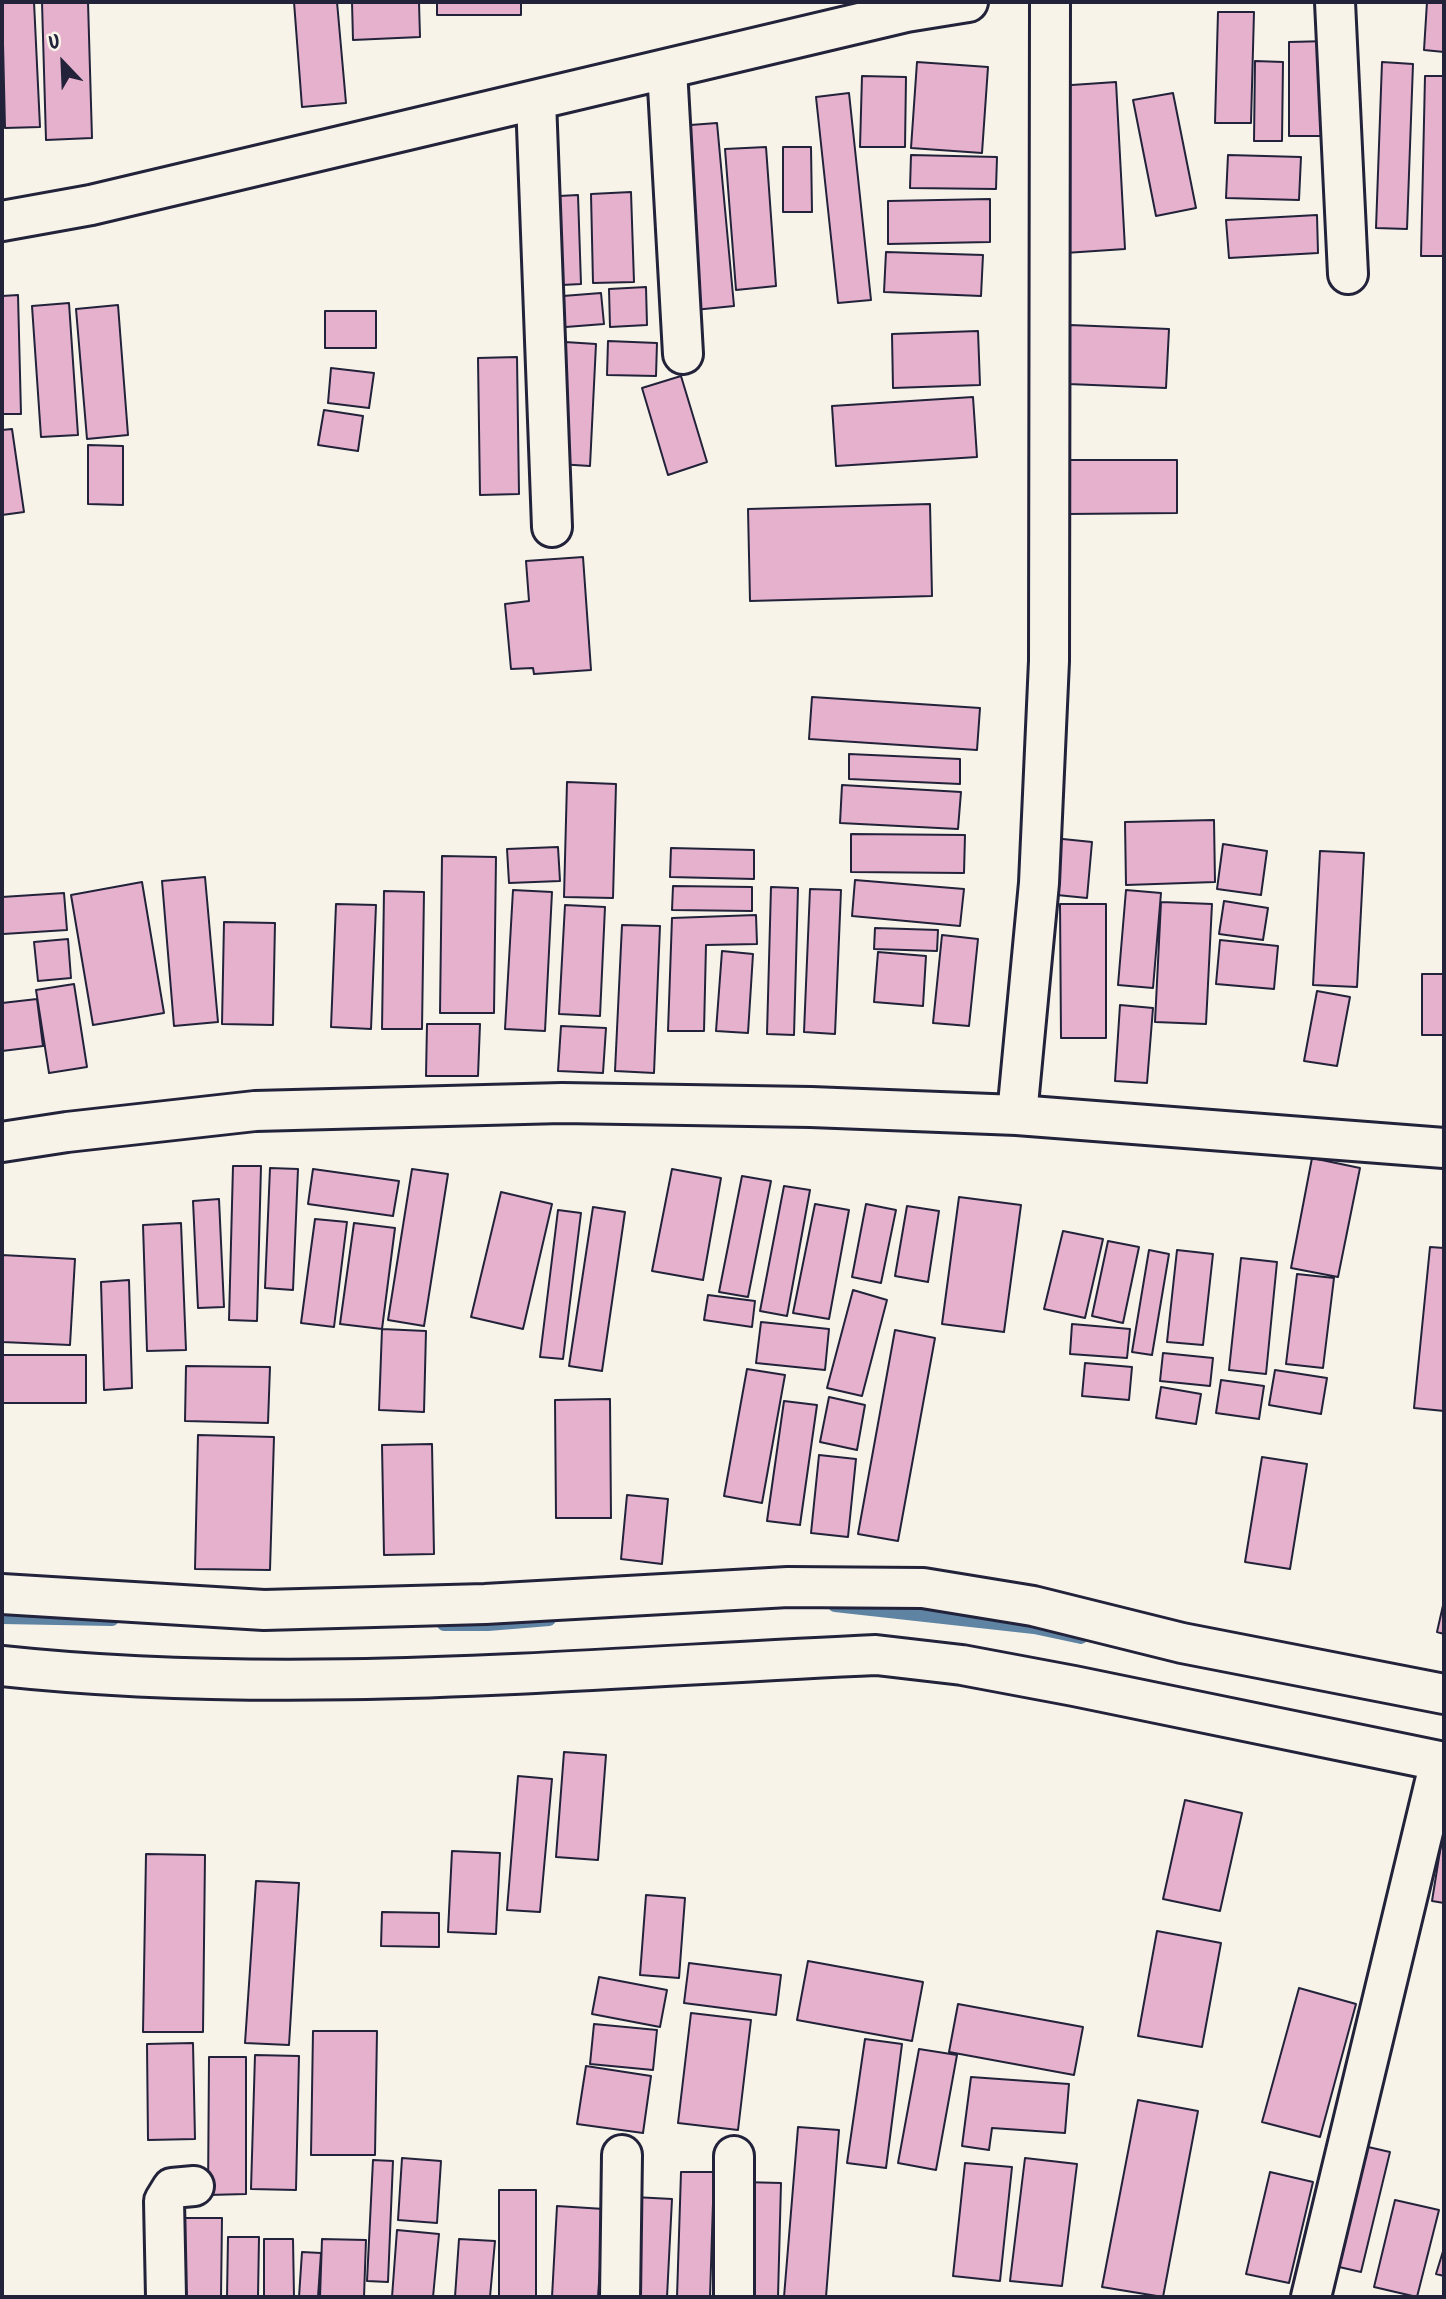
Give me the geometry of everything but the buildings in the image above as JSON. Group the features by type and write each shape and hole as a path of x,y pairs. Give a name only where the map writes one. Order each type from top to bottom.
{"street":[{"path":"2,221 91,205 667,69 906,7 968,2"},
{"path":"1017,1115 1039,883 1049,661 1050,2"},
{"path":"1335,2 1348,274"},
{"path":"667,69 683,354"},
{"path":"536,100 552,527"},
{"path":"2,1142 67,1132 269,1111 562,1103 811,1107 1017,1115 1444,1148"},
{"path":"2,1594 264,1610 485,1604 788,1587 923,1588 1032,1606 1182,1643 1444,1694"},
{"path":"2,1666 177,1678 338,1680 876,1655 962,1665 1049,1681 1442,1761 1311,2297"},
{"path":"620,2297 622,2155"},
{"path":"734,2156 734,2297"},
{"path":"166,2297 164,2201 172,2188 194,2186"}],"waterway":[{"path":"835,1605 1034,1627 1081,1637"},
{"path":"2,1617 112,1619"},
{"path":"444,1624 549,1619"}]}
